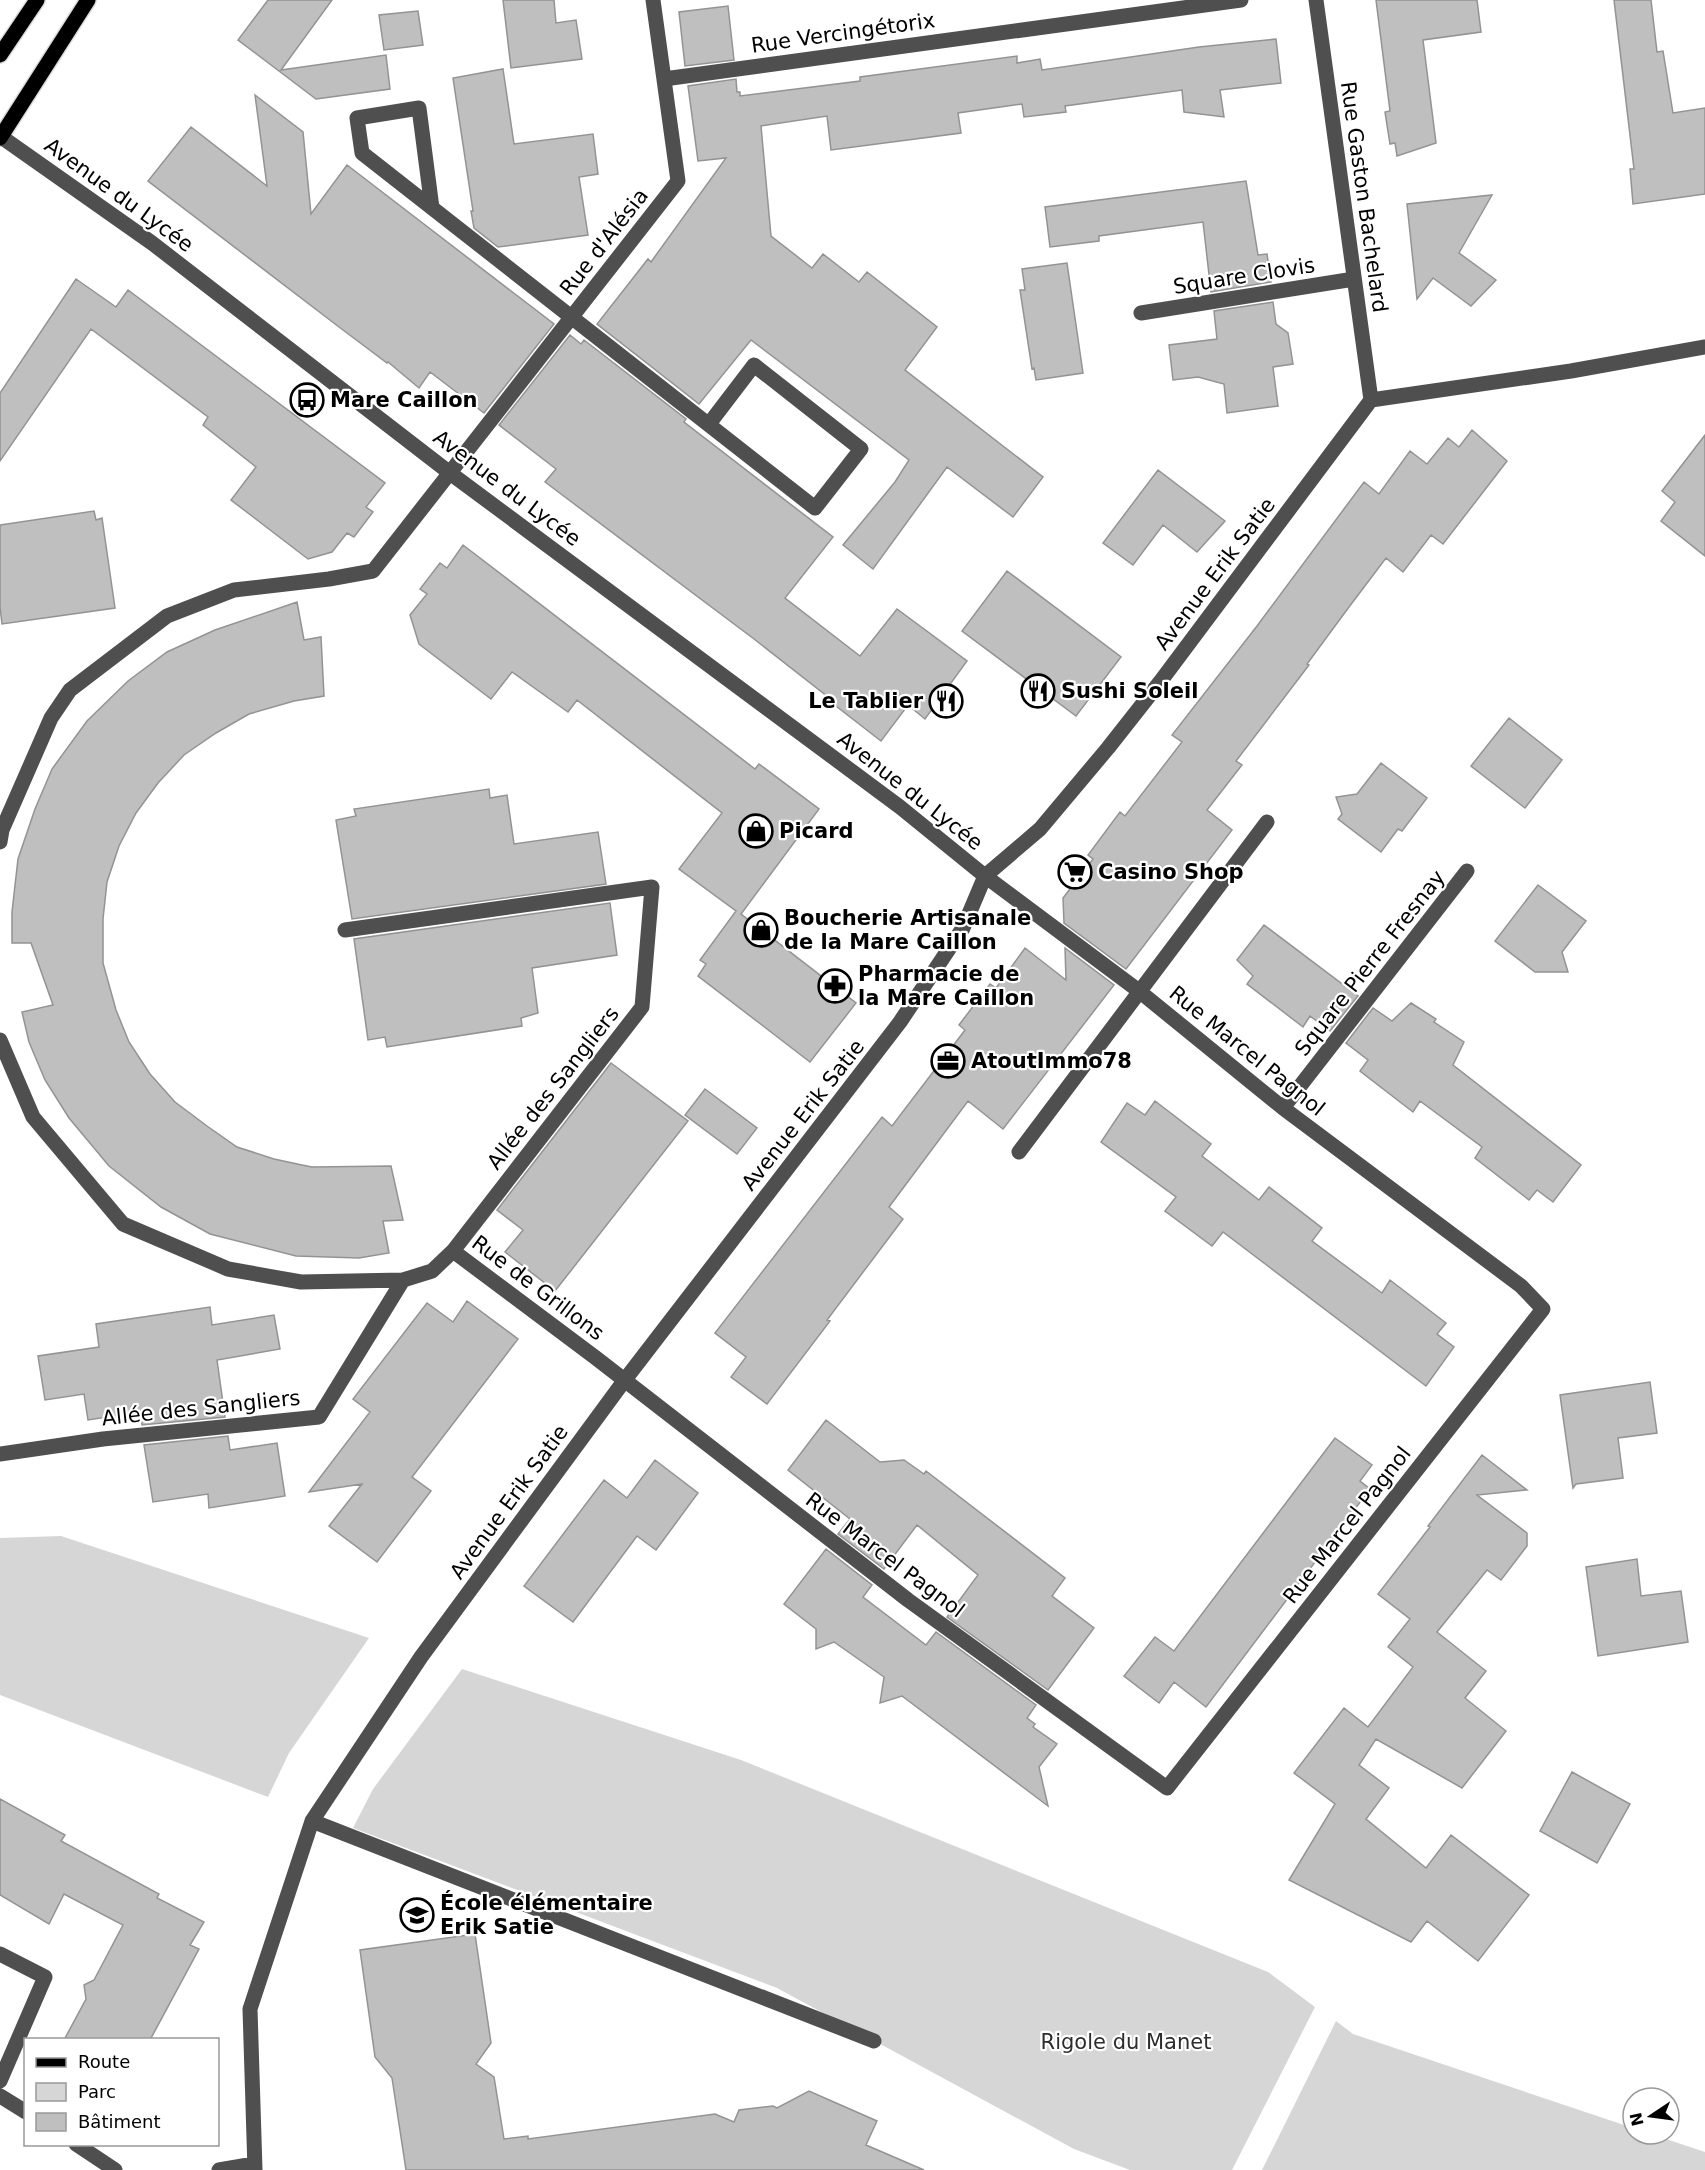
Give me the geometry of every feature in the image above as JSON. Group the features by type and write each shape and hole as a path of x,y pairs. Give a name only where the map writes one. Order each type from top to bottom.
{"main road":[{"path":"0,55 37,0"},
{"path":"0,137 88,0"},
{"path":"0,126 0,137"}],"street":[{"name":"Rue d'Alésia","path":"450,473 678,181 653,0"},
{"name":"Rue Vercingétorix","path":"664,79 1241,0"},
{"name":"Rue Gaston Bachelard","path":"1316,0 1371,400"},
{"path":"432,208 419,108 357,118 362,153 432,208 572,317 708,424 815,508 861,449 754,365 708,424"},
{"name":"Avenue du Lycée","path":"0,137 152,243 450,473 900,807 986,876"},
{"name":"Square Clovis","path":"1141,313 1354,279"},
{"path":"1371,400 1571,371 1705,347"},
{"name":"Avenue Erik Satie","path":"254,2167 250,2009 312,1821 421,1657 624,1381 900,1022 963,928 986,876 1040,829 1108,748 1371,400"},
{"path":"0,842 51,718 70,690 167,616 234,590 329,579 373,571 450,473"},
{"path":"1019,1152 1267,822"},
{"name":"Square Pierre Fresnay","path":"1283,1108 1467,871"},
{"name":"Rue Marcel Pagnol","path":"624,1381 908,1600 1167,1788 1543,1309 1521,1286 1283,1108 1139,991 986,876"},
{"name":"Allée des Sangliers","path":"345,930 652,887 642,1007 453,1251"},
{"name":"Rue de Grillons","path":"0,1040 33,1118 123,1224 228,1269 301,1282 403,1280 432,1271 453,1251 624,1381"},
{"name":"Allée des Sangliers","path":"0,1454 104,1439 319,1417 403,1280"},
{"path":"312,1821 874,2041"},
{"path":"0,1954 45,1977 0,2081"},
{"path":"0,2096 24,2111"},
{"path":"78,2146 115,2170"},
{"path":"219,2170 254,2167"}],"green space":[{"path":"61,1536 369,1638 289,1753 268,1797 0,1695 0,1538"},
{"name":"Rigole du Manet","path":"462,1669 741,1760 1268,1972 1315,2007 1232,2170 1130,2170 1074,2149 777,1988 353,1828 373,1789"},
{"path":"1336,2021 1353,2034 1621,2124 1621,2146 1681,2146 1681,2144 1705,2152 1705,2170 1262,2170"}],"building":[{"path":"268,0 332,0 281,70 386,55 390,89 316,99 238,40"},
{"path":"503,0 554,0 556,23 576,20 582,59 511,68"},
{"path":"1376,0 1477,0 1481,32 1423,40 1436,143 1397,156 1395,143 1390,144 1385,112 1390,111"},
{"path":"1614,0 1651,0 1657,52 1663,51 1673,113 1705,108 1705,194 1633,204 1630,169 1634,169"},
{"path":"728,6 734,60 685,66 679,12"},
{"path":"418,11 423,45 384,50 379,15"},
{"path":"1276,39 1281,83 1220,90 1224,117 1184,112 1182,90 1065,106 1066,112 1024,117 1022,104 958,113 961,133 831,150 827,116 761,126 771,236 812,268 823,254 859,282 867,272 937,327 905,370 1043,477 1013,517 947,467 873,569 843,545 895,482 909,460 751,340 699,404 597,324 648,259 651,262 726,158 698,161 688,86 736,79 737,92 740,92 740,96 860,81 860,77 1017,56 1017,63 1040,59 1042,70 1199,47"},
{"path":"503,69 514,144 593,134 598,174 579,177 588,235 498,247 474,228 453,78"},
{"path":"255,95 303,132 311,214 347,165 554,324 484,413 430,372 419,388 388,362 148,181 191,127 267,186"},
{"path":"1246,181 1258,255 1267,254 1271,282 1211,292 1203,222 1099,236 1099,241 1050,247 1045,207"},
{"path":"1492,195 1459,253 1496,280 1471,306 1433,278 1417,299 1407,204"},
{"path":"1067,263 1083,373 1036,380 1034,368 1032,369 1020,290 1025,290 1022,269"},
{"path":"76,279 116,307 128,290 385,483 366,507 373,512 354,537 347,533 332,552 308,559 231,500 256,467 203,425 208,417 91,329 0,461 0,393"},
{"path":"1273,302 1276,324 1288,333 1293,364 1273,367 1278,406 1227,413 1224,384 1198,377 1173,380 1169,345 1217,339 1214,311"},
{"path":"570,335 581,344 584,340 686,419 684,422 833,537 785,598 860,656 897,609 967,661 925,719 908,705 881,741 754,639 545,482 556,469 499,425"},
{"path":"1472,430 1507,461 1443,544 1431,535 1403,572 1386,558 1349,607 1307,664 1309,665 1236,761 1242,765 1207,810 1232,830 1126,969 1064,923 1063,898 1093,859 1088,855 1120,812 1125,816 1182,742 1172,735 1257,626 1364,482 1379,494 1410,451 1427,464 1448,438 1459,447"},
{"path":"1705,435 1705,556 1661,521 1675,502 1662,491"},
{"path":"1158,470 1225,521 1197,552 1163,525 1133,565 1103,543"},
{"path":"94,511 96,520 102,518 115,608 2,624 0,525"},
{"path":"463,545 755,769 759,764 819,809 741,914 856,1003 810,1062 698,976 706,964 700,960 736,911 679,869 722,813 577,700 568,712 512,672 491,699 419,644 410,615 427,594 420,589 440,563 447,568"},
{"path":"1007,571 1121,657 1076,716 962,631"},
{"path":"297,602 304,640 321,637 324,696 294,701 249,714 184,755 158,783 136,813 119,846 107,882 103,919 103,963 116,1010 129,1042 150,1074 175,1102 207,1126 237,1147 274,1159 312,1167 391,1166 403,1220 383,1221 389,1253 359,1258 296,1256 210,1234 161,1207 109,1166 69,1118 45,1080 29,1042 22,1012 53,1005 31,943 12,943 12,912 18,859 52,769 87,721 128,681 167,652 215,630"},
{"path":"1509,718 1562,760 1525,808 1471,766"},
{"path":"1381,763 1427,798 1402,831 1398,829 1381,852 1338,819 1342,814 1336,797 1357,794"},
{"path":"489,789 490,798 507,795 514,844 598,832 606,884 352,919 336,820 356,816 354,809"},
{"path":"1538,885 1586,921 1562,952 1568,972 1535,972 1495,941"},
{"path":"610,903 617,955 532,968 538,1013 521,1018 522,1026 387,1047 385,1037 368,1040 354,939"},
{"path":"1264,925 1358,996 1330,1031 1310,1016 1303,1027 1247,984 1253,976 1237,960"},
{"path":"1025,948 1066,980 1065,948 1114,985 1003,1129 968,1101 889,1207 903,1219 767,1404 731,1377 746,1357 715,1333 882,1117 892,1126 965,1030 959,1025 990,984 996,988"},
{"path":"1411,1003 1436,1019 1434,1022 1464,1042 1453,1065 1581,1165 1553,1202 1537,1190 1529,1200 1475,1158 1482,1147 1420,1101 1413,1112 1360,1071 1368,1060 1346,1043 1373,1008 1392,1021"},
{"path":"611,1063 688,1121 555,1291 505,1252 523,1230 497,1210"},
{"path":"705,1089 757,1128 737,1154 685,1115"},
{"path":"1155,1101 1211,1144 1202,1156 1259,1200 1269,1187 1322,1228 1312,1241 1382,1293 1390,1280 1446,1323 1437,1334 1454,1347 1426,1386 1223,1232 1212,1246 1165,1211 1176,1197 1101,1142 1127,1103 1145,1115"},
{"path":"467,1301 518,1339 412,1477 431,1491 377,1562 329,1526 362,1484 309,1492 370,1412 353,1399 427,1303 453,1322"},
{"path":"210,1307 212,1325 274,1315 280,1349 217,1360 225,1417 142,1425 140,1412 88,1420 84,1394 45,1400 38,1356 99,1347 96,1324"},
{"path":"1650,1382 1657,1433 1618,1438 1623,1478 1576,1484 1573,1488 1560,1395"},
{"path":"826,1420 880,1462 904,1460 924,1474 926,1471 1065,1578 1052,1596 1094,1628 1048,1690 947,1617 978,1575 917,1525 884,1569 838,1534 850,1519 788,1470"},
{"path":"228,1436 230,1450 277,1443 285,1496 209,1508 208,1494 153,1502 144,1445"},
{"path":"1335,1438 1372,1465 1360,1481 1370,1489 1206,1707 1174,1682 1159,1703 1124,1676 1155,1637 1174,1651"},
{"path":"1482,1455 1527,1490 1477,1495 1527,1533 1527,1546 1501,1580 1487,1570 1437,1632 1486,1671 1465,1698 1506,1731 1462,1788 1376,1739 1359,1765 1389,1788 1366,1819 1426,1868 1451,1835 1529,1895 1478,1961 1427,1921 1411,1942 1289,1880 1335,1804 1294,1773 1344,1708 1368,1727 1413,1667 1388,1647 1410,1619 1378,1594"},
{"path":"655,1460 698,1493 656,1550 637,1536 573,1622 524,1586 604,1480 627,1498"},
{"path":"826,1549 872,1585 863,1597 926,1645 936,1632 1036,1705 1027,1718 1035,1724 1033,1727 1057,1744 1039,1767 1048,1806 902,1696 880,1703 884,1677 834,1642 816,1649 816,1629 784,1604"},
{"path":"1637,1559 1641,1596 1681,1591 1688,1642 1598,1656 1586,1567"},
{"path":"1572,1772 1630,1804 1597,1863 1540,1831"},
{"path":"0,1799 65,1835 61,1841 159,1894 157,1898 204,1922 190,1945 199,1949 151,2038 65,2038 86,1999 84,1985 94,1980 123,1925 64,1894 49,1924 0,1895"},
{"path":"475,1934 491,2043 476,2064 494,2077 504,2139 528,2136 528,2139 715,2114 734,2122 739,2110 773,2106 777,2108 809,2091 877,2121 866,2145 924,2170 406,2170 392,2078 375,2057 360,1950"}],"place":[{"name":"Mare Caillon","path":"307,400"},
{"name":"Sushi Soleil","path":"1038,691"},
{"name":"Le Tablier","path":"946,701"},
{"name":"Picard","path":"756,831"},
{"name":"Casino Shop","path":"1075,872"},
{"name":"Boucherie Artisanale de la Mare Caillon","path":"761,930"},
{"name":"Pharmacie de la Mare Caillon","path":"835,986"},
{"name":"AtoutImmo78","path":"948,1061"},
{"name":"École élémentaire Erik Satie","path":"417,1915"}]}
